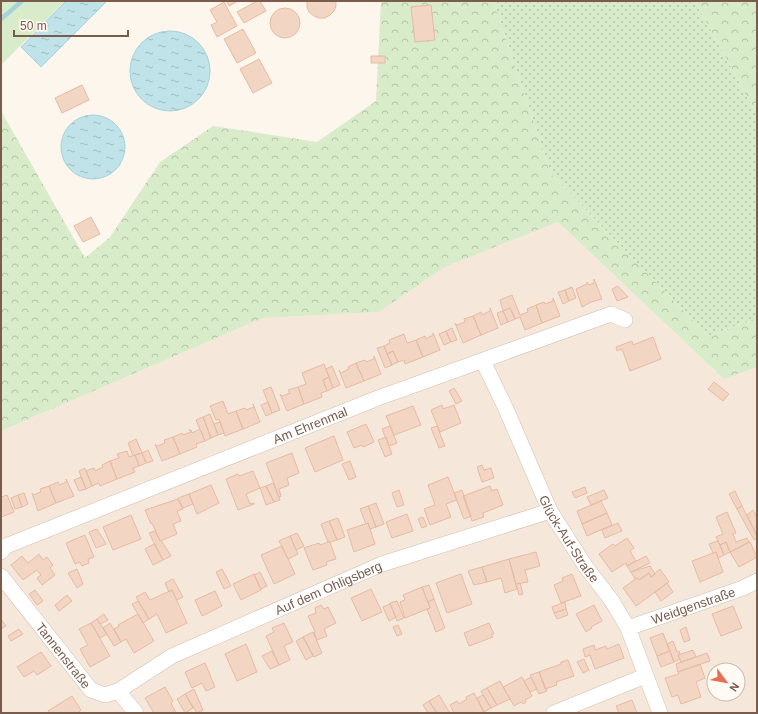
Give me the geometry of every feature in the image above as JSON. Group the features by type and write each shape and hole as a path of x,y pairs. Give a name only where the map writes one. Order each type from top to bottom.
{"street":[{"name":"Am Ehrenmal","path":"1,552 6,546 378,398 611,314 625,320"},
{"name":"Glück-Auf-Straße","path":"483,361 506,409 550,511 586,567 612,601 628,628 660,713"},
{"name":"Auf dem Ohligsberg","path":"118,691 172,656 382,564 550,511"},
{"name":"Tannenstraße","path":"1,576 91,690 105,696 118,691"},
{"name":"Weidgenstraße","path":"628,628 743,588 757,580"},
{"path":"554,713 645,676"},
{"path":"118,691 136,713"}],"shaded area":[{"path":"558,222 724,379 757,367 757,713 1,713 1,431 263,318 379,312 445,267"}],"green space":[{"path":"1,1 65,1 1,65"},
{"path":"381,1 493,1 551,174 708,336 757,318 757,367 724,379 558,222 445,267 379,312 263,318 1,431 1,111 85,258 110,237 160,162 213,126 317,142 376,101"},
{"path":"493,1 695,1 757,115 757,318 708,336 551,174"},
{"path":"695,1 757,1 757,115"}],"water":[{"path":"66,1 107,1 41,67 21,47"},
{"path":"170,31 185,34 198,43 207,56 210,71 207,86 198,99 185,108 170,111 155,108 142,99 133,86 130,71 133,56 142,43 155,34"},
{"path":"87,115 99,115 116,124 123,135 125,147 123,159 116,170 99,179 87,179 75,174 66,165 61,153 61,141 66,129 75,120"}],"building":[{"path":"227,1 238,1 229,6"},
{"path":"257,1 260,1 266,11 244,23 237,12"},
{"path":"307,1 336,1 336,6 330,15 325,18 319,18 309,12"},
{"path":"224,2 237,26 217,37 211,25 217,22 210,10"},
{"path":"431,5 435,40 415,42 411,7"},
{"path":"285,8 291,9 299,17 299,29 291,37 285,38 279,37 271,29 270,23 271,17 279,9"},
{"path":"243,29 256,53 237,63 224,39"},
{"path":"371,56 385,56 385,63 371,63"},
{"path":"259,59 272,83 253,93 240,69"},
{"path":"82,85 89,100 62,113 55,98"},
{"path":"91,217 100,234 83,242 74,226"},
{"path":"594,279 602,299 591,302 582,307 576,289 587,284 587,282 589,285 594,283"},
{"path":"618,286 628,297 617,301 612,289"},
{"path":"572,287 576,298 569,301 565,290"},
{"path":"565,290 569,301 563,304 558,292"},
{"path":"512,295 520,315 528,312 527,309 536,305 542,323 525,330 520,317 515,319 510,308 503,311 500,300"},
{"path":"553,298 560,316 542,323 536,305 553,301"},
{"path":"490,308 498,328 481,335 473,316 481,312 482,315 490,311"},
{"path":"510,308 515,319 508,322 503,311"},
{"path":"503,311 508,322 501,325 497,313"},
{"path":"473,316 481,335 463,343 455,323 457,325 465,322 464,319"},
{"path":"452,328 457,340 451,342 446,331"},
{"path":"446,331 451,342 444,345 439,334"},
{"path":"433,333 440,350 423,357 416,340 425,336 426,339 433,335"},
{"path":"404,334 407,343 416,340 423,357 405,364 404,360 398,362 393,351 387,354 384,346 390,343 389,340"},
{"path":"653,337 661,359 630,371 622,349 617,351 616,347 632,341 633,345"},
{"path":"384,346 392,365 385,368 377,348"},
{"path":"393,351 398,362 392,365 387,354"},
{"path":"374,356 381,374 364,381 356,363 374,359"},
{"path":"356,363 364,381 346,388 339,370 341,373"},
{"path":"324,364 329,377 323,380 327,391 321,393 322,397 304,404 298,387 306,384 302,373"},
{"path":"332,366 340,385 333,388 326,369"},
{"path":"329,377 333,388 327,391 323,380"},
{"path":"714,382 729,394 723,401 708,389"},
{"path":"271,387 280,410 272,413 263,390"},
{"path":"298,387 304,404 287,411 280,394 282,396 290,393 288,390"},
{"path":"454,388 462,401 456,404 449,391"},
{"path":"223,401 228,414 236,411 243,429 225,436 219,419 216,420 210,406"},
{"path":"268,402 272,413 266,416 261,405"},
{"path":"253,404 260,422 243,429 236,411 254,407"},
{"path":"442,405 443,409 454,405 461,423 440,432 431,410"},
{"path":"413,406 421,425 394,435 386,416"},
{"path":"210,414 218,435 211,438 203,417"},
{"path":"203,417 211,438 205,441 196,420"},
{"path":"220,422 224,433 218,435 214,424"},
{"path":"366,424 374,442 363,447 362,445 354,448 347,432"},
{"path":"390,426 397,443 389,446 382,429"},
{"path":"437,426 445,446 439,448 431,428"},
{"path":"200,429 205,441 196,444 197,447 180,454 173,437 182,433 183,435 191,432 189,430 191,430 192,433"},
{"path":"334,436 343,460 315,472 305,448"},
{"path":"173,437 180,454 162,461 155,444 157,446 165,443 164,440"},
{"path":"386,437 392,454 385,457 378,440"},
{"path":"136,439 142,453 133,456 128,443"},
{"path":"148,450 153,461 146,463 142,453"},
{"path":"127,451 129,457 135,455 139,466 133,468 135,472 117,479 110,461 119,458 117,454"},
{"path":"142,453 146,463 139,466 135,455"},
{"path":"292,453 299,473 287,478 289,485 279,489 281,496 279,497 266,463"},
{"path":"110,461 117,479 100,486 99,483 92,486 86,471 94,468 95,471"},
{"path":"350,461 356,477 349,480 342,464"},
{"path":"482,465 484,470 491,468 494,478 482,482 477,467"},
{"path":"85,468 92,486 86,489 79,471"},
{"path":"253,471 260,488 246,494 250,504 254,504 238,510 226,479 238,474 239,476"},
{"path":"81,477 86,489 79,491 74,480"},
{"path":"448,477 457,500 446,504 451,517 430,525 424,509 435,505 428,485"},
{"path":"66,479 74,496 56,503 49,486 58,482 59,485 67,482"},
{"path":"273,483 280,500 274,502 266,486"},
{"path":"211,485 219,503 197,514 189,494"},
{"path":"49,486 56,503 38,511 32,493 33,495 41,492 40,489"},
{"path":"266,486 274,502 266,505 260,488"},
{"path":"490,486 492,491 497,489 503,505 483,513 484,517 472,521 463,496"},
{"path":"585,487 587,493 575,498 572,492"},
{"path":"399,490 404,505 397,507 392,493"},
{"path":"462,490 471,516 464,519 454,493"},
{"path":"604,490 608,498 591,505 587,497"},
{"path":"735,491 742,506 737,509 729,494"},
{"path":"24,493 28,504 22,507 18,495"},
{"path":"189,494 193,504 183,508 178,498"},
{"path":"7,495 14,512 1,517 1,497"},
{"path":"18,495 22,507 15,509 11,498"},
{"path":"178,499 183,509 177,511 181,521 173,524 177,534 160,541 145,510"},
{"path":"601,501 607,513 582,524 577,511"},
{"path":"376,503 384,524 376,527 368,506"},
{"path":"368,506 376,527 370,529 368,523 366,524 360,509"},
{"path":"742,506 757,536 754,540 737,509"},
{"path":"753,510 757,517 757,536 747,515"},
{"path":"727,512 736,533 733,534 736,542 747,538 749,542 730,552 726,542 720,545 716,537 723,534 716,517"},
{"path":"607,513 612,525 587,536 582,524"},
{"path":"407,514 413,531 392,538 386,522"},
{"path":"131,515 141,539 113,550 103,527"},
{"path":"423,517 427,526 422,528 418,519"},
{"path":"338,518 345,537 337,540 329,521"},
{"path":"329,521 337,540 328,542 321,524"},
{"path":"368,523 375,544 354,552 347,530"},
{"path":"618,523 622,531 605,538 602,530"},
{"path":"97,529 106,544 96,548 89,532"},
{"path":"155,531 171,556 163,560 149,533"},
{"path":"297,533 304,546 296,550 290,536"},
{"path":"85,535 94,557 88,559 89,563 82,566 80,562 75,564 66,543"},
{"path":"290,536 298,554 288,559 279,541"},
{"path":"627,538 634,548 630,551 636,561 627,566 626,563 612,572 599,554 613,544 615,546"},
{"path":"718,541 724,555 718,558 716,552 713,553 709,544"},
{"path":"330,542 336,559 326,562 327,565 313,570 304,548 319,543 320,545"},
{"path":"726,542 730,552 724,555 720,545"},
{"path":"750,542 757,557 739,567 730,552"},
{"path":"154,544 163,560 153,565 145,549"},
{"path":"282,546 295,574 274,584 261,555"},
{"path":"536,552 540,566 525,570 528,582 516,584 509,559"},
{"path":"716,552 723,572 700,582 692,561"},
{"path":"39,554 43,560 47,557 53,565 50,568 55,575 42,585 37,578 41,575 37,570 23,580 11,565 22,556 28,563"},
{"path":"646,556 650,563 631,572 627,566"},
{"path":"509,559 517,589 505,593 501,578 487,582 482,567"},
{"path":"650,566 655,574 651,577 649,573 639,580 637,578 635,579 631,572"},
{"path":"482,567 487,582 474,585 468,571"},
{"path":"77,569 83,584 77,588 68,573"},
{"path":"222,569 231,586 224,589 216,572"},
{"path":"660,569 669,582 636,606 623,588 637,578 639,580 649,573 651,577"},
{"path":"260,572 267,586 261,589 254,575"},
{"path":"254,574 261,590 241,600 233,584"},
{"path":"461,574 472,604 447,613 436,583"},
{"path":"572,574 581,596 561,603 554,585 563,581 562,578"},
{"path":"173,579 183,597 177,600 172,590 169,592 165,583"},
{"path":"520,583 523,594 519,595 516,584"},
{"path":"667,583 673,592 661,601 655,592"},
{"path":"429,585 434,599 428,602 422,587"},
{"path":"422,587 430,608 405,618 400,602 405,600 403,595"},
{"path":"371,589 382,612 362,621 351,598"},
{"path":"35,590 43,601 37,605 29,594"},
{"path":"172,590 187,623 166,633 157,614 149,619 136,597 145,592 150,600"},
{"path":"215,591 222,606 202,616 195,600"},
{"path":"67,595 72,601 59,611 55,605"},
{"path":"434,599 445,628 436,632 427,609 430,608 428,602"},
{"path":"138,601 149,619 143,623 132,604"},
{"path":"397,601 404,618 397,621 390,603"},
{"path":"565,602 566,609 554,613 552,607"},
{"path":"390,604 396,617 389,621 383,607"},
{"path":"321,605 324,609 328,607 336,623 324,629 327,636 317,640 308,616 316,613 315,608"},
{"path":"594,605 602,621 591,627 592,628 586,632 576,614"},
{"path":"733,606 742,628 721,636 712,614"},
{"path":"566,609 568,615 557,619 554,613"},
{"path":"104,614 108,620 100,624 97,619"},
{"path":"138,614 154,641 134,653 126,639 121,642 114,629 119,626 118,625"},
{"path":"1,619 6,626 1,629"},
{"path":"97,619 107,634 100,638 91,623"},
{"path":"91,623 110,656 90,667 80,649 88,645 79,629"},
{"path":"110,623 121,642 114,646 103,628"},
{"path":"284,623 293,642 284,646 290,660 279,665 266,636 274,632 272,628"},
{"path":"489,623 494,634 491,634 493,637 469,646 464,633"},
{"path":"398,625 402,634 397,636 393,627"},
{"path":"686,627 690,640 684,642 680,630"},
{"path":"19,629 23,634 11,641 8,636"},
{"path":"313,632 322,653 314,657 303,637"},
{"path":"663,633 670,651 657,656 650,638"},
{"path":"303,637 313,656 306,660 296,641"},
{"path":"673,641 677,652 679,651 680,654 678,655 680,659 674,662 667,644"},
{"path":"246,644 257,672 237,681 225,654"},
{"path":"619,644 624,658 595,669 590,655 585,657 583,649 594,645 595,650 606,646 607,649"},
{"path":"693,650 696,657 681,662 678,655"},
{"path":"272,651 279,665 270,669 262,656"},
{"path":"670,651 674,662 661,667 657,656"},
{"path":"41,652 51,666 37,675 34,671 24,677 17,667"},
{"path":"707,653 710,661 678,672 676,664"},
{"path":"584,659 589,670 583,673 577,662"},
{"path":"568,660 574,676 556,682 557,685 545,689 539,672"},
{"path":"205,663 215,687 206,691 202,683 192,688 185,672"},
{"path":"700,664 705,678 696,682 701,697 681,704 678,695 672,697 665,678 679,674 678,672"},
{"path":"539,672 547,691 539,694 530,675"},
{"path":"522,677 532,696 525,700 526,702 523,704 521,702 514,706 503,687"},
{"path":"531,677 537,689 530,692 524,681"},
{"path":"500,681 510,699 497,705 487,688"},
{"path":"165,687 173,701 171,703 176,713 154,713 145,698"},
{"path":"487,688 497,705 491,708 481,691"},
{"path":"194,689 203,710 197,713 185,694"},
{"path":"474,693 484,713 454,713 450,705 457,701 459,704 467,699 466,697"},
{"path":"185,694 193,708 185,713 177,699"},
{"path":"439,695 450,713 437,713 429,701"},
{"path":"483,695 491,708 484,712 477,698"},
{"path":"72,696 81,710 77,713 49,713 48,711"},
{"path":"632,700 637,713 619,713 616,706"},
{"path":"429,701 437,713 428,713 423,705"}],"waterway":[{"path":"1,19 22,1"}]}
